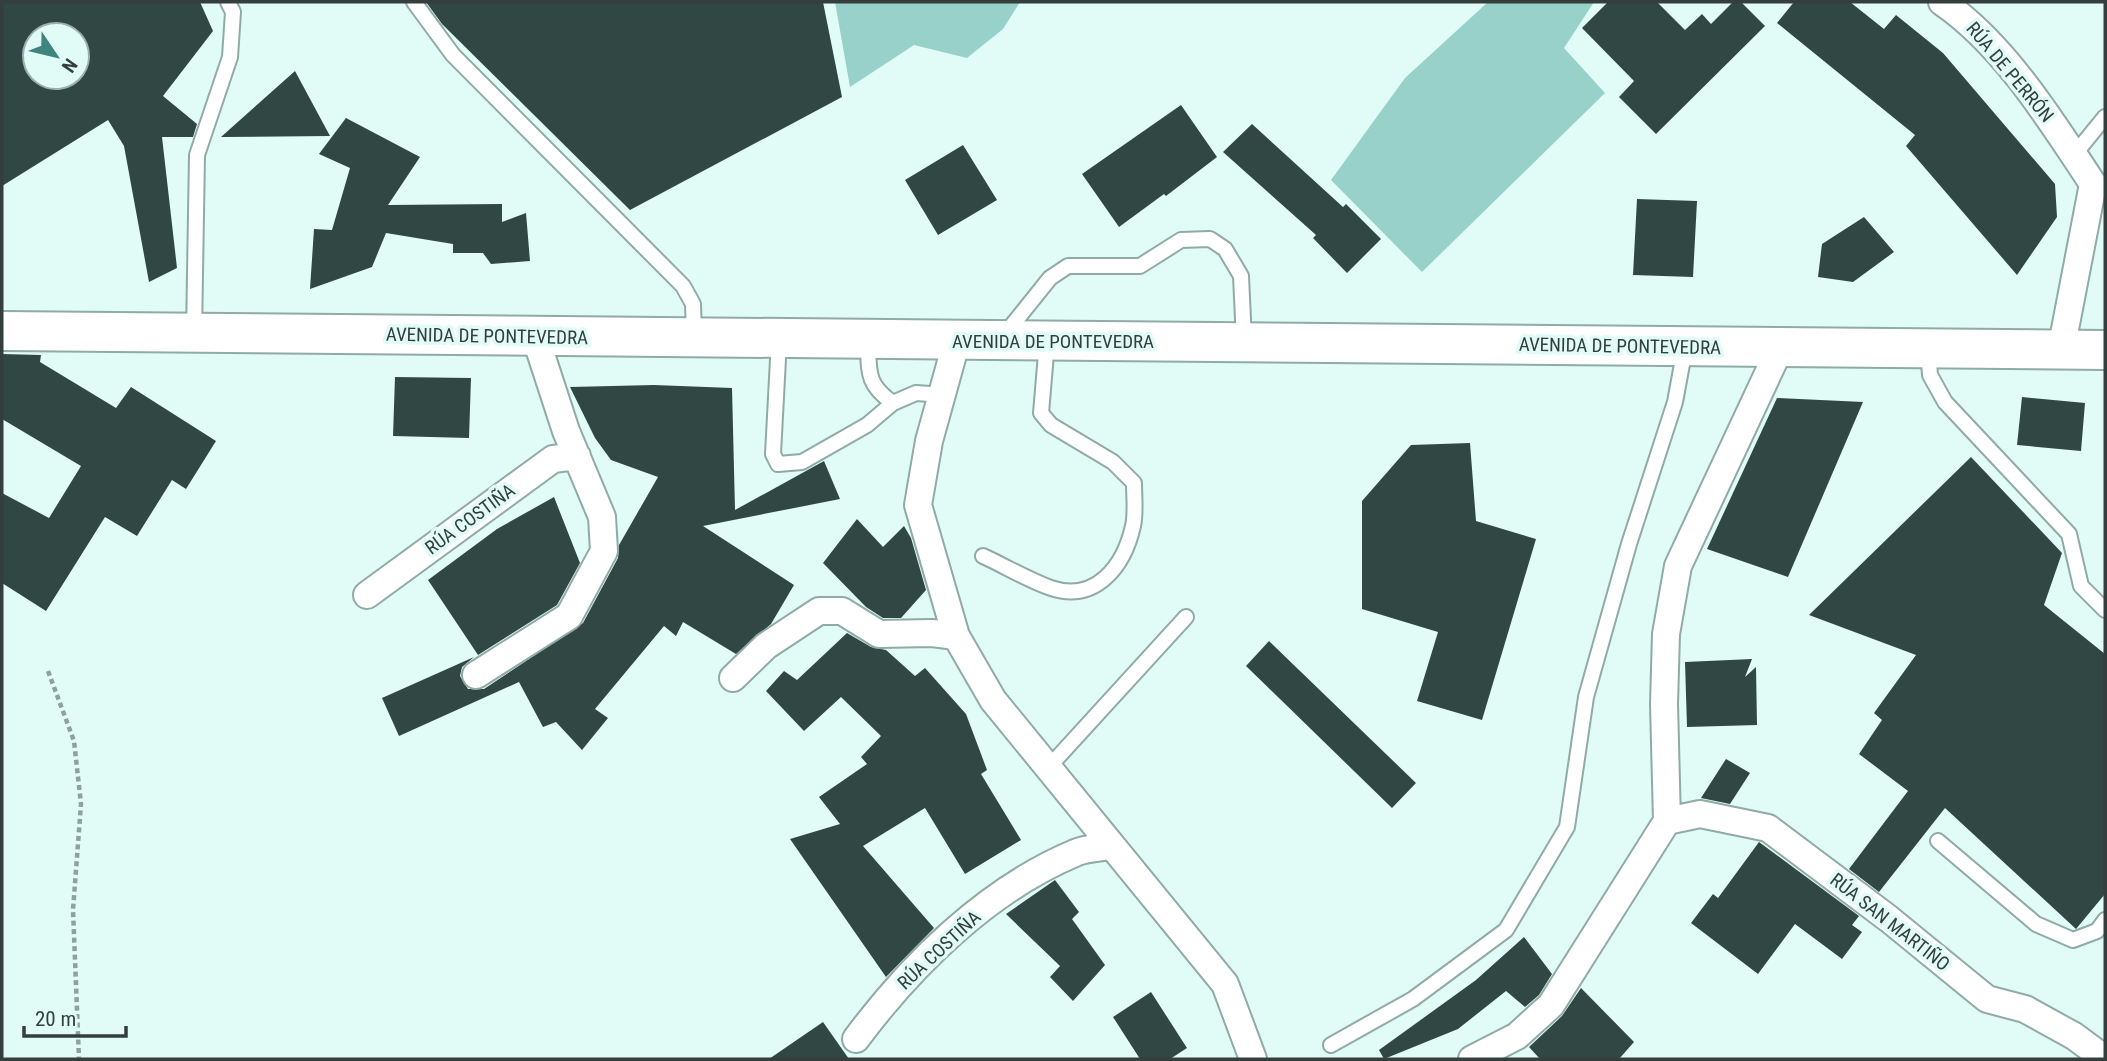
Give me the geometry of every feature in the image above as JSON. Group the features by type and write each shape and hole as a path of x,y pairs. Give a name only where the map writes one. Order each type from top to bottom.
{"main road":[{"name":"AVENIDA DE PONTEVEDRA","path":"2,331 2105,350"}],"street":[{"name":"RÚA DE PERRÓN","path":"1942,2 1963,16 2039,102 2093,184 2061,350"},
{"path":"476,675 569,616 604,551 602,517 566,431 535,336"},
{"path":"957,340 944,395 929,441 918,505 956,636 993,700 1224,984 1252,1059"},
{"path":"1472,1059 1517,1036 1551,1005 1667,821 1664,704 1666,634 1678,566 1780,348"},
{"name":"RÚA COSTIÑA","path":"367,595 553,458 577,456"},
{"path":"733,678 766,646 819,611 842,611 879,634 932,633 956,636"},
{"name":"RÚA SAN MARTIÑO","path":"1667,821 1700,814 1768,828 1889,919 1987,999 2025,1009 2074,1036 2105,1059"},
{"name":"RÚA COSTIÑA","path":"856,1039 879,1008 960,925 1034,874 1077,852 1112,846"}],"lane":[{"path":"194,333 197,155 230,57 233,12 228,2"},
{"path":"414,2 453,55 683,286 693,304 694,338"},
{"path":"2074,155 2105,117"},
{"path":"1001,341 1050,278 1068,266 1140,266 1181,240 1210,239 1226,249 1241,276 1244,342"},
{"path":"779,338 773,454 778,464 802,462 867,425 893,403 916,393 944,395"},
{"path":"868,339 870,378 877,392 893,403"},
{"path":"983,556 1052,588 1074,591 1094,587 1109,578 1121,559 1133,525 1134,483 1112,462 1051,425 1041,413 1047,341"},
{"path":"1331,1045 1413,999 1506,930 1567,827 1586,697 1629,544 1675,402 1685,346"},
{"path":"1928,348 1930,375 1945,402 2069,534 2081,586 2105,610"},
{"path":"1048,768 1186,617"},
{"path":"1938,841 2036,924 2073,940 2097,931 2105,920"}],"path":[{"path":"48,671 74,741 81,804 73,910 79,1059"}],"shaded area":[{"path":"835,2 1020,2 1003,29 967,58 914,45 850,87"},
{"path":"1488,2 1594,2 1564,48 1605,93 1422,272 1331,180 1405,78"}],"building":[{"path":"2,2 200,2 213,31 163,96 197,124 193,137 162,137 177,268 149,282 124,146 108,120 2,186"},
{"path":"426,2 823,2 842,97 630,210 442,24"},
{"path":"1608,2 1657,2 1685,30 1702,14 1711,24 1733,2 1741,2 1765,26 1656,134 1619,97 1634,81 1582,28"},
{"path":"1794,2 1850,2 1884,29 1896,15 1943,53 2055,184 2057,217 2017,275 1906,146 1915,135 1777,23"},
{"path":"295,71 330,136 221,137"},
{"path":"1181,105 1217,157 1119,227 1082,174"},
{"path":"346,118 420,157 388,205 502,204 502,222 526,213 530,261 491,264 483,253 453,253 453,244 386,233 372,267 310,289 314,229 332,230 350,168 319,154"},
{"path":"1252,124 1343,207 1346,204 1381,239 1347,273 1313,238 1316,235 1223,152"},
{"path":"963,145 997,200 938,235 905,180"},
{"path":"1637,199 1697,201 1693,277 1633,275"},
{"path":"1864,217 1894,252 1853,282 1818,277 1822,244"},
{"path":"2,354 41,355 40,362 116,408 131,387 216,441 186,489 172,480 137,536 105,517 46,611 2,583 2,493 49,518 81,466 2,419"},
{"path":"395,377 471,378 469,438 393,436"},
{"path":"654,385 732,388 735,510 824,461 840,499 703,526 794,585 771,624 736,654 683,622 676,636 664,626 595,709 608,718 582,750 556,722 543,727 519,682 399,736 382,698 474,657 462,667 460,676 468,689 484,689 583,623 618,558 619,545 658,477 611,460 595,438 570,387"},
{"path":"2022,397 2085,403 2081,451 2017,445"},
{"path":"1777,398 1863,402 1788,577 1707,549"},
{"path":"1470,443 1476,521 1536,539 1482,720 1417,701 1438,632 1362,609 1362,501 1411,445"},
{"path":"1971,457 2062,553 2044,605 2105,654 2105,894 2076,929 1945,808 1879,892 1849,869 1908,791 1859,754 1882,720 1874,713 1916,655 1809,615"},
{"path":"554,497 580,563 557,605 478,655 428,580 497,529"},
{"path":"857,519 883,547 904,526 911,538 926,590 901,618 883,618 866,607 823,563"},
{"path":"847,633 871,647 886,650 915,676 925,668 966,714 987,770 981,774 1021,840 965,874 925,808 863,846 934,928 886,977 790,839 840,824 819,797 867,764 861,757 881,736 841,697 804,731 766,691 784,671 797,680"},
{"path":"1269,641 1416,783 1392,808 1246,666"},
{"path":"1752,659 1745,677 1756,667 1757,725 1687,727 1685,662"},
{"path":"1726,759 1750,773 1730,804 1701,798"},
{"path":"1759,842 1859,916 1852,925 1862,932 1842,959 1795,924 1758,974 1691,923 1713,894 1718,898"},
{"path":"1055,880 1079,912 1072,919 1105,965 1073,1001 1050,977 1060,966 1006,914"},
{"path":"1524,937 1552,974 1539,995 1525,1007 1506,991 1458,1029 1384,1059 1379,1050 1476,980"},
{"path":"1581,988 1634,1042 1619,1059 1540,1059 1529,1047 1562,1016"},
{"path":"1151,992 1187,1048 1170,1059 1140,1059 1113,1017"},
{"path":"823,1022 849,1059 769,1059"}]}
